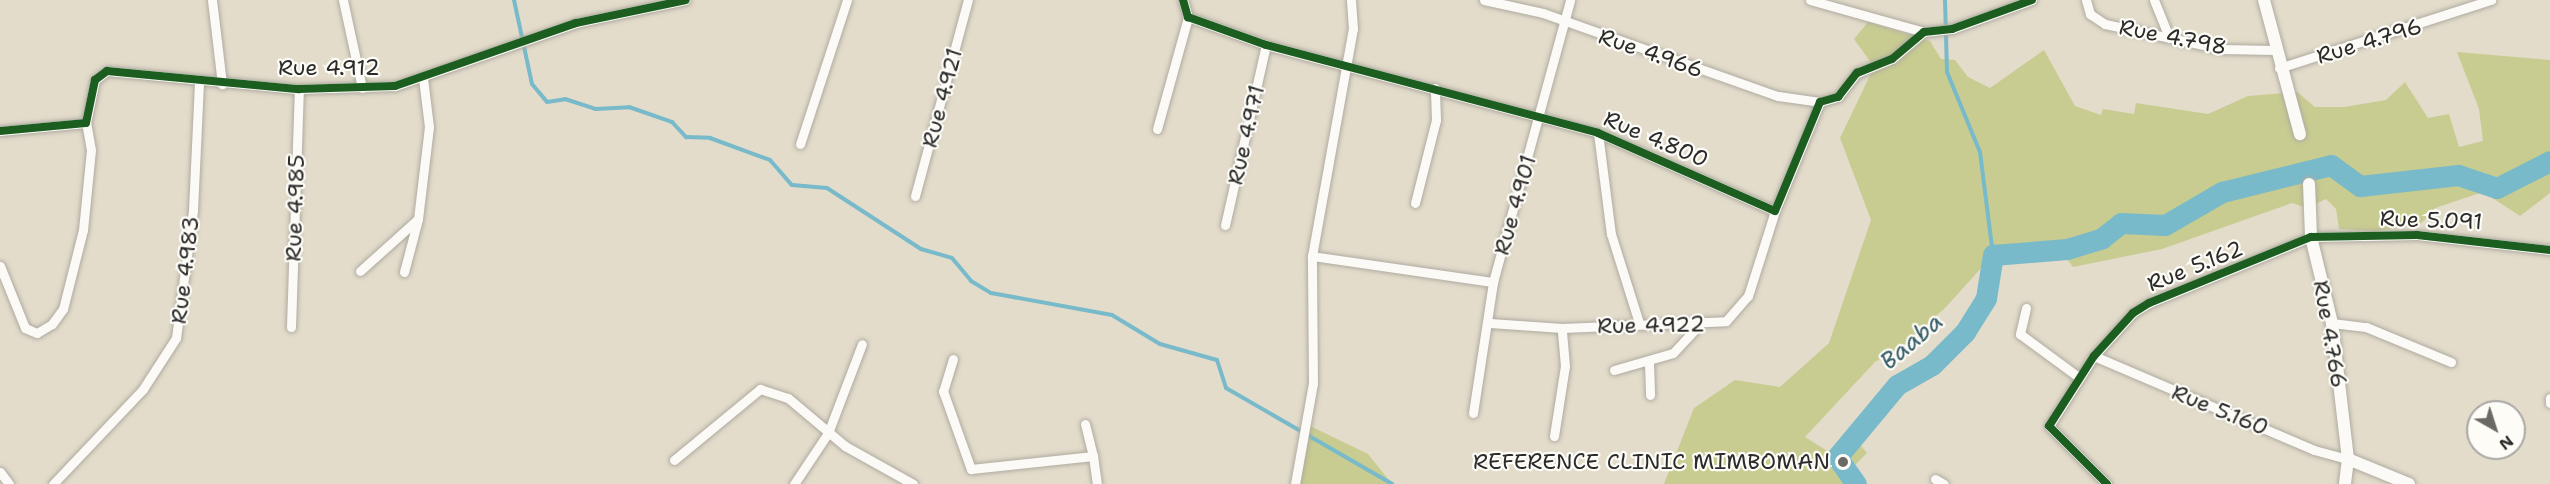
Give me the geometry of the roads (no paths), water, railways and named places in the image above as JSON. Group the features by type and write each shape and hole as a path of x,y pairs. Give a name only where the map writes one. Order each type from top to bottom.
{"street":[{"path":"212,0 222,84"},
{"path":"343,0 362,88"},
{"name":"Rue 4.912","path":"0,266 25,328 37,333 52,324 67,298 83,230 91,150 86,123 95,80 107,71 222,84 299,89 362,88 423,78 576,23 655,4 686,0"},
{"path":"800,144 847,0"},
{"name":"Rue 4.921","path":"915,196 968,0"},
{"path":"1157,129 1188,16 1184,0"},
{"path":"1295,484 1313,383 1312,256 1345,66 1351,0"},
{"name":"Rue 4.966","path":"1484,0 1544,13 1563,23 1778,96 1820,102"},
{"name":"Rue 4.901","path":"1473,413 1490,324 1493,282 1540,118 1570,0"},
{"path":"1810,0 1924,32 1952,29 2032,0"},
{"name":"Rue 4.798","path":"2086,0 2097,21 2222,49 2274,50"},
{"path":"2154,0 2169,37"},
{"path":"2264,0 2274,50 2300,134"},
{"name":"Rue 4.796","path":"2279,68 2491,0"},
{"name":"Rue 4.800","path":"1188,16 1266,45 1598,133 1775,211"},
{"path":"1775,211 1820,102 1838,97 1857,73 1892,59 1924,32"},
{"name":"Rue 4.971","path":"1226,225 1266,45"},
{"path":"404,272 418,219 429,127 423,78"},
{"name":"Rue 4.983","path":"53,484 143,389 176,338 193,210 199,82"},
{"path":"1415,203 1436,120 1434,88"},
{"name":"Rue 4.985","path":"291,327 299,89"},
{"path":"0,131 86,123"},
{"path":"1598,133 1611,234 1639,323"},
{"name":"Rue 4.766","path":"2309,184 2311,237 2332,323 2348,459 2345,484"},
{"name":"Rue 4.922","path":"1490,324 1562,327 1639,323 1701,324 1726,321 1739,310 1775,211"},
{"path":"360,272 418,219"},
{"name":"Rue 5.091","path":"2311,237 2417,235 2550,250"},
{"name":"Rue 5.162","path":"2107,484 2049,426 2094,356 2133,313 2150,303 2311,237"},
{"path":"1312,256 1493,282"},
{"path":"2026,308 2020,334 2080,378"},
{"path":"2332,323 2366,327 2451,362"},
{"path":"1614,370 1649,363 1673,353 1701,324"},
{"path":"1554,436 1565,366 1562,327"},
{"path":"794,484 828,433 862,344"},
{"name":"Rue 5.160","path":"2094,356 2314,450 2348,459"},
{"path":"952,359 943,392 971,469 1093,456"},
{"path":"1649,363 1650,395"},
{"path":"674,460 760,389 788,398 828,433 913,484"},
{"path":"2550,398 2550,403"},
{"path":"1085,424 1097,484"},
{"path":"2348,459 2409,484"},
{"path":"0,472 9,484"},
{"path":"891,484 897,475"},
{"path":"1935,478 1944,484"}],"waterway":[{"path":"514,0 532,84 547,102 565,99 595,109 629,107 672,122 686,137 710,138 770,160 792,185 827,188 921,249 952,258 971,281 991,293 1112,315 1160,344 1217,360 1226,388 1392,484"},
{"path":"1945,0 1947,72 1980,152 1993,255"},
{"name":"Baaba","path":"1856,484 1837,457 1897,385 1932,365 1965,332 1986,298 1993,255 2067,249 2102,238 2121,223 2165,225 2222,192 2331,165 2360,186 2458,175 2497,188 2550,161"}],"place":[{"name":"REFERENCE CLINIC MIMBOMAN","path":"1843,462"}]}
